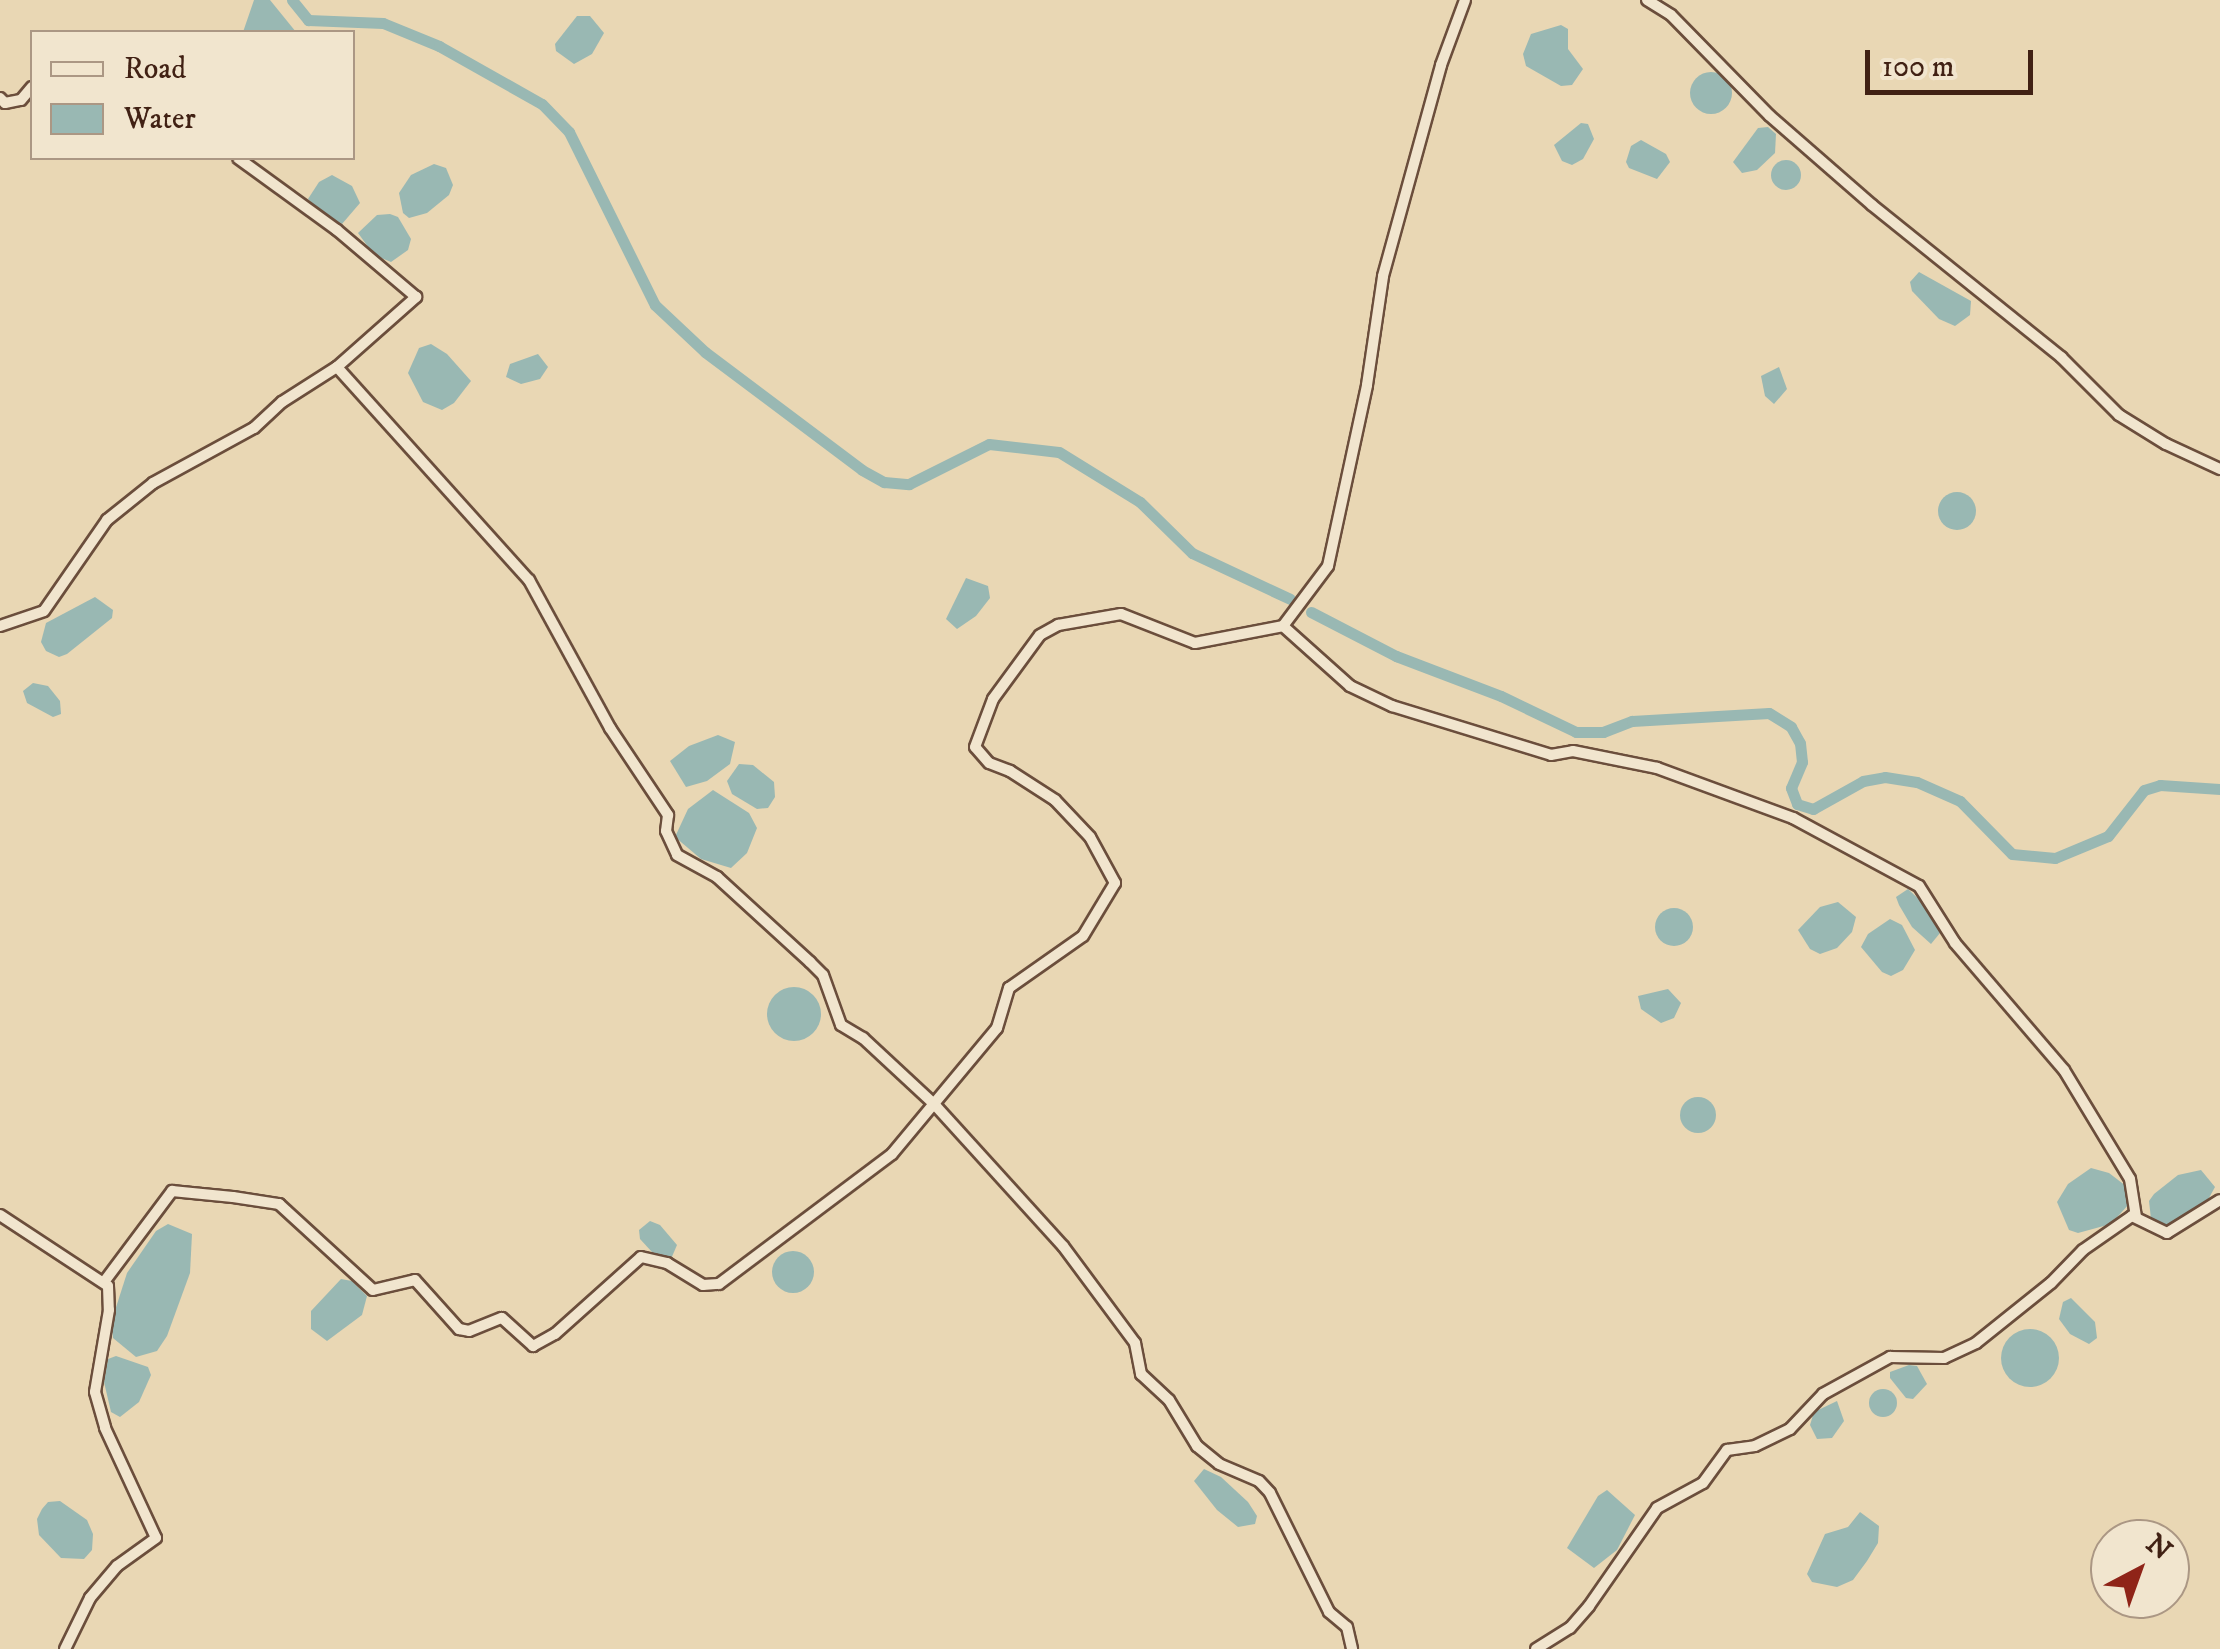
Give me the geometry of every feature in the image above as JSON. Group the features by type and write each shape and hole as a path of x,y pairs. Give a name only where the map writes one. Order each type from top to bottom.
{"street":[{"path":"104,1282 172,1191 233,1197 279,1204 373,1290 415,1280 459,1329 469,1330 502,1318 525,1342 538,1345 642,1256 667,1263 702,1285 719,1284 892,1154 997,1028 1009,988 1082,936 1115,883 1090,837 1056,800 989,763 975,747 993,699 1040,636 1079,618 1121,614 1196,642 1283,626 1328,566 1363,404 1383,276 1442,66 1466,0"},
{"path":"1647,0 1672,15 1770,116 1872,205 2061,356 2119,415 2166,444 2220,469"},
{"path":"0,98 5,103 21,100 30,89"},
{"path":"0,626 44,611 107,520 152,483 254,428 282,402 337,367 416,297 337,230 241,160"},
{"path":"337,367 529,580 610,728 668,815 666,831 677,855 717,878 823,975 841,1025 863,1038 935,1106 1098,1288 1135,1344 1141,1374 1169,1400 1197,1446 1219,1464 1258,1481 1270,1493 1329,1612 1347,1628 1352,1649"},
{"path":"1283,626 1350,686 1392,706 1550,755 1573,752 1657,768 1793,818 1919,886 1955,942 2064,1070 2130,1179 2136,1216"},
{"path":"2136,1216 2167,1233 2220,1200"},
{"path":"0,1215 104,1282 110,1310 95,1392 105,1428 156,1538 117,1566 99,1587 65,1649"},
{"path":"1536,1649 1549,1644 1580,1617 1657,1508 1703,1483 1727,1450 1755,1446 1790,1429 1822,1394 1890,1357 1944,1358 1976,1342 2051,1283 2083,1250 2136,1216"}],"water":[{"path":"254,0 270,0 294,30 244,30"},
{"path":"577,16 590,16 604,33 592,54 574,64 556,51 555,44"},
{"path":"1561,25 1568,29 1568,49 1583,69 1572,85 1561,86 1526,66 1523,54 1531,34"},
{"path":"1711,72 1726,78 1732,93 1726,108 1711,114 1696,108 1690,93 1696,78"},
{"path":"1581,123 1588,124 1594,139 1583,159 1572,165 1562,161 1554,145"},
{"path":"1768,127 1776,134 1775,153 1757,170 1742,173 1733,162 1758,128"},
{"path":"1641,140 1666,154 1670,162 1657,179 1629,168 1626,162 1631,146"},
{"path":"1786,160 1797,164 1801,175 1797,186 1786,190 1775,186 1771,175 1775,164"},
{"path":"434,164 446,168 453,185 449,195 427,213 409,218 403,213 399,193 411,175"},
{"path":"332,175 352,186 360,203 342,224 325,216 308,199 319,182"},
{"path":"377,215 398,217 411,239 408,250 391,262 374,255 358,233"},
{"path":"1919,272 1971,301 1970,315 1955,326 1939,319 1912,291 1910,282"},
{"path":"431,344 447,354 471,381 454,403 442,410 423,402 408,373 419,348"},
{"path":"538,354 548,367 540,379 521,384 506,377 510,364"},
{"path":"1779,367 1787,389 1774,404 1765,396 1761,376"},
{"path":"1957,492 1970,498 1976,511 1970,524 1957,530 1944,524 1938,511 1944,498"},
{"path":"966,578 988,586 990,598 976,616 957,629 946,619"},
{"path":"95,597 113,610 112,618 67,654 59,657 46,651 41,642 46,623"},
{"path":"33,683 48,686 60,701 61,714 53,717 27,703 23,691"},
{"path":"718,735 735,742 730,764 707,781 686,787 670,761 689,746"},
{"path":"739,764 753,765 774,782 775,797 768,808 757,809 732,794 727,781"},
{"path":"713,790 749,813 757,828 747,853 731,868 701,859 675,837 688,809"},
{"path":"1908,889 1927,907 1940,933 1931,944 1912,927 1899,905 1896,897"},
{"path":"1838,902 1856,917 1852,932 1837,948 1820,954 1810,949 1798,930 1820,907"},
{"path":"1674,908 1688,913 1693,927 1688,941 1674,946 1660,941 1655,927 1660,913"},
{"path":"1890,919 1902,925 1915,950 1903,970 1891,976 1882,972 1861,947 1868,934"},
{"path":"794,987 813,995 821,1014 813,1033 794,1041 775,1033 767,1014 775,995"},
{"path":"1668,989 1681,1003 1674,1018 1661,1023 1641,1009 1638,996"},
{"path":"1698,1097 1711,1102 1716,1115 1711,1128 1698,1133 1685,1128 1680,1115 1685,1102"},
{"path":"2091,1168 2109,1173 2126,1186 2129,1204 2111,1224 2078,1233 2069,1230 2057,1202 2068,1184"},
{"path":"2201,1170 2215,1187 2204,1207 2165,1226 2151,1219 2149,1201 2154,1194 2178,1175"},
{"path":"650,1221 660,1225 677,1245 671,1259 652,1252 640,1239 639,1230"},
{"path":"168,1224 192,1234 190,1273 167,1336 157,1351 136,1357 113,1338 111,1323 127,1273 156,1231"},
{"path":"793,1251 808,1257 814,1272 808,1287 793,1293 778,1287 772,1272 778,1257"},
{"path":"341,1279 352,1281 367,1296 362,1315 327,1341 311,1329 311,1311"},
{"path":"2071,1298 2095,1322 2097,1338 2089,1344 2070,1334 2059,1319 2063,1302"},
{"path":"2030,1329 2050,1338 2059,1358 2050,1378 2030,1387 2010,1378 2001,1358 2010,1338"},
{"path":"116,1356 148,1367 151,1375 139,1402 120,1417 111,1412 104,1382 108,1359"},
{"path":"1917,1366 1927,1384 1913,1399 1906,1398 1890,1378 1890,1372"},
{"path":"1883,1389 1893,1393 1897,1403 1893,1413 1883,1417 1873,1413 1869,1403 1873,1393"},
{"path":"1837,1401 1844,1421 1832,1438 1817,1439 1810,1425 1814,1412"},
{"path":"1204,1469 1221,1477 1248,1502 1257,1516 1255,1524 1238,1527 1217,1510 1194,1481"},
{"path":"1607,1490 1635,1515 1617,1550 1594,1568 1567,1548 1598,1496"},
{"path":"60,1501 87,1520 93,1534 92,1550 84,1559 61,1558 39,1535 37,1519 42,1509 48,1502"},
{"path":"1860,1512 1879,1526 1878,1543 1867,1561 1853,1580 1837,1587 1812,1582 1807,1574 1825,1534 1848,1527"}],"waterway":[{"path":"292,0 308,20 383,23 439,46 542,104 569,132 655,305 705,352 862,470 884,482 909,484 989,444 1059,452 1140,502 1192,553 1290,599"},
{"path":"1311,612 1396,656 1501,696 1576,732 1603,732 1632,721 1769,713 1791,727 1800,743 1802,762 1791,788 1797,804 1813,809 1863,781 1885,777 1917,782 1960,801 2012,854 2055,858 2108,836 2144,790 2160,785 2220,789"}]}
